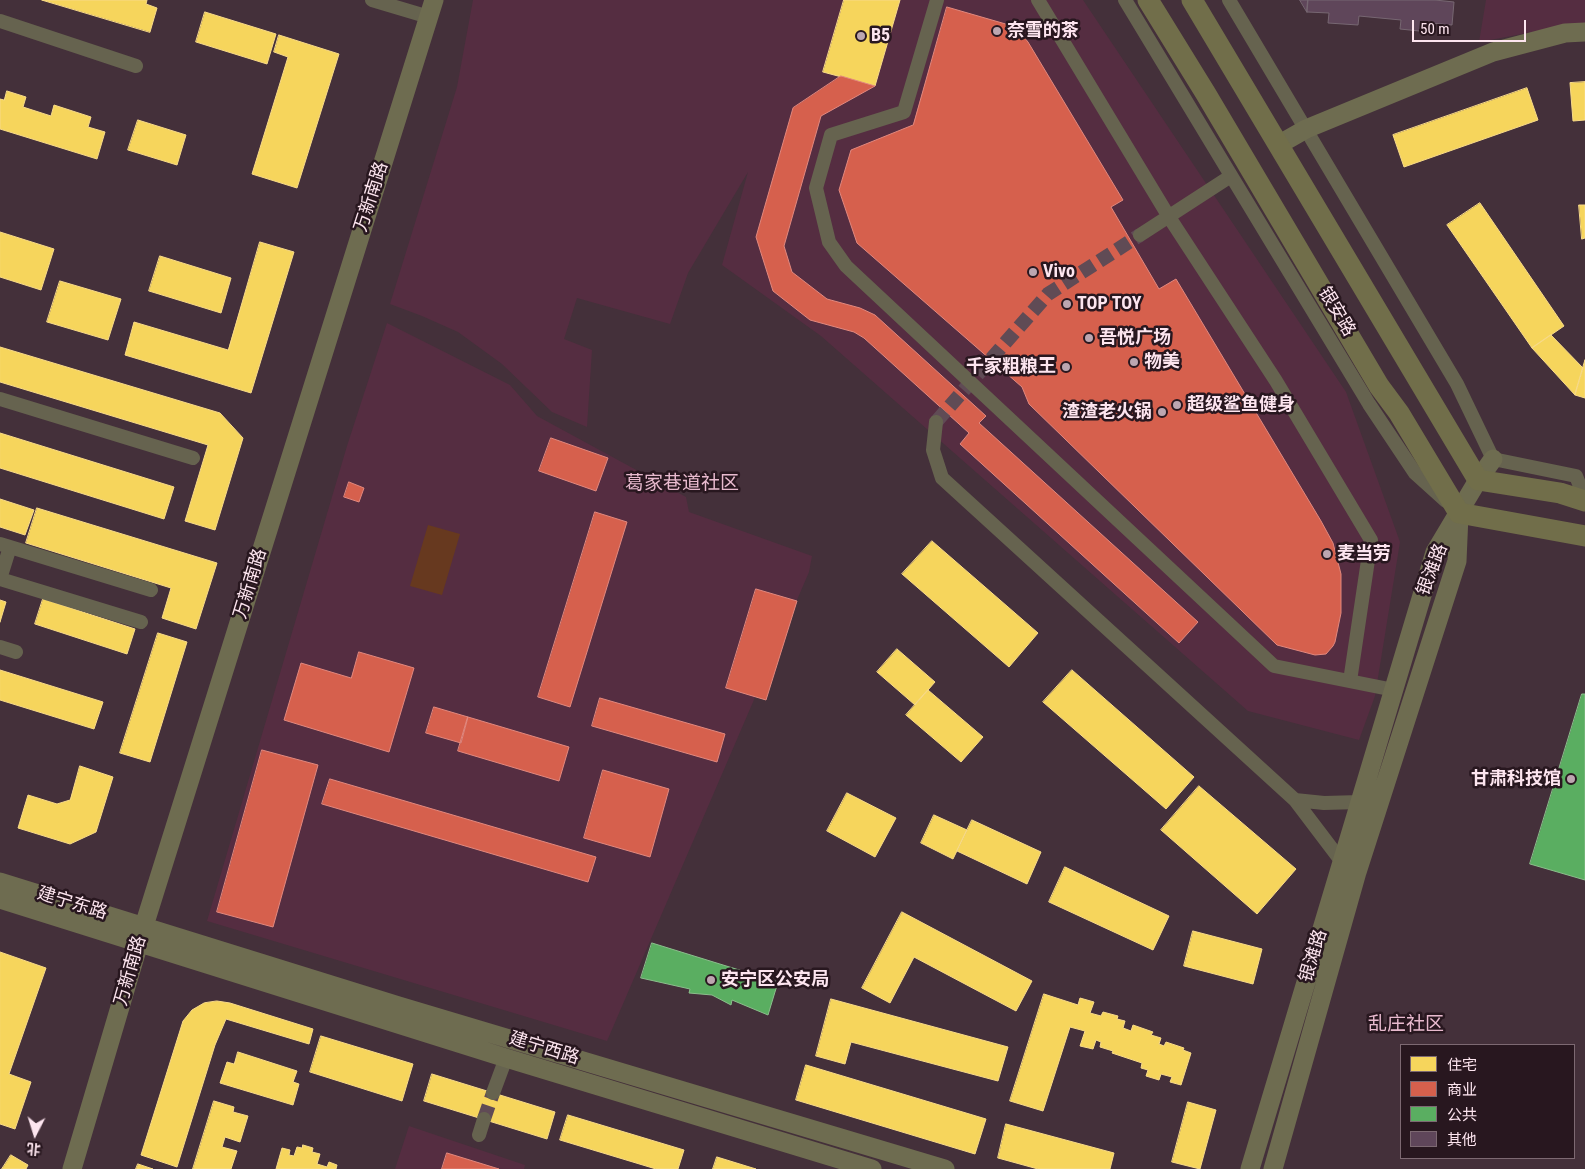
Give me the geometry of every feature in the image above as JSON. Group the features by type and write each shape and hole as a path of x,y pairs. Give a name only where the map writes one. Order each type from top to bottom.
{"main road":[{"name":"银安路","path":"1148,0 1379,386 1420,447 1459,513"},
{"name":"银安路","path":"1192,0 1478,480"},
{"name":"万新南路","path":"72,1169 142,934 431,8"},
{"path":"1278,145 1306,129 1493,52 1566,33 1585,32"},
{"path":"1493,459 1478,480 1459,513 1585,536"},
{"path":"1478,480 1560,493 1585,500"},
{"name":"银滩路","path":"1250,1169 1435,552 1459,513"},
{"name":"银滩路","path":"1273,1169 1357,872 1457,561 1459,513"},
{"name":"建宁东路","path":"0,882 142,934"},
{"name":"建宁东路","path":"0,900 142,934"},
{"name":"建宁西路","path":"142,934 506,1058 872,1169"},
{"name":"建宁西路","path":"142,934 390,1003 945,1169"}],"street":[{"path":"372,0 431,8"},
{"path":"937,0 904,112 831,135 816,188 829,242 846,266 1274,666 1394,690"},
{"path":"1038,0 1168,217 1276,381 1371,540 1350,681"},
{"path":"1125,0 1369,404 1415,473 1459,513"},
{"path":"1228,0 1457,384 1493,459 1576,476 1585,500"},
{"path":"0,21 136,66"},
{"path":"1140,235 1232,176"},
{"path":"0,399 193,458"},
{"path":"936,422 933,450 942,478 1296,800 1342,862"},
{"path":"141,622 0,579 5,546 151,590"},
{"path":"0,647 16,652"},
{"path":"1296,800 1324,803 1360,802"},
{"path":"493,1092 506,1058"},
{"path":"479,1135 484,1119"}],"shaded area":[{"path":"473,0 1083,0 1346,392 1400,542 1375,696 1359,740 1248,711 821,336 722,265 748,172 688,273 670,324 577,298 564,339 592,350 587,427 552,412 502,364 458,332 390,304 457,87"},
{"path":"1486,0 1585,0 1585,24 1479,42"},
{"path":"387,323 510,385 537,416 686,497 689,512 812,556 809,572 607,1041 207,921 347,446"},
{"path":"428,525 460,534 442,595 410,586"},
{"path":"409,1126 525,1165 524,1169 395,1169"}],"building: 住宅":[{"path":"42,0 147,0 146,4 157,8 150,32"},
{"name":"B5","path":"844,0 900,0 875,86 823,72"},
{"path":"205,12 276,34 267,64 196,42"},
{"path":"279,35 339,54 297,188 252,174 288,57 274,52"},
{"path":"1585,82 1585,120 1573,121 1570,83"},
{"path":"1527,88 1538,120 1404,167 1393,135"},
{"path":"7,91 26,97 23,107 51,116 54,105 91,117 88,127 105,132 97,159 0,129 0,99 4,100"},
{"path":"138,120 186,135 177,165 128,150"},
{"path":"1480,203 1564,326 1532,348 1447,225"},
{"path":"1579,205 1585,205 1585,238 1582,239"},
{"path":"0,232 54,249 41,290 0,277"},
{"path":"260,242 294,252 251,393 125,355 134,322 228,350"},
{"path":"160,256 231,278 221,313 149,291"},
{"path":"60,281 121,299 108,340 47,322"},
{"path":"1551,335 1583,368 1575,395 1532,348"},
{"path":"0,347 220,413 243,438 215,530 185,521 208,445 0,382"},
{"path":"1585,360 1585,398 1575,395"},
{"path":"0,433 174,487 164,519 0,468"},
{"path":"0,499 34,510 25,535 0,527"},
{"path":"37,508 217,563 196,629 162,618 171,588 26,543"},
{"path":"932,541 1038,633 1009,667 902,574"},
{"path":"43,599 135,629 127,654 35,624"},
{"path":"0,600 6,602 0,622"},
{"path":"158,633 187,642 150,762 120,753"},
{"path":"897,649 935,682 915,705 877,672"},
{"path":"0,670 103,702 94,729 0,700"},
{"path":"1072,670 1194,777 1166,809 1043,702"},
{"path":"928,690 983,737 961,762 906,715"},
{"path":"80,766 113,777 96,832 70,844 18,828 28,795 57,804 70,800"},
{"path":"1199,786 1296,869 1257,914 1161,830"},
{"path":"847,793 896,818 875,857 827,831"},
{"path":"934,815 967,830 953,859 921,843"},
{"path":"972,820 1041,852 1027,884 957,851"},
{"path":"1065,867 1169,916 1153,950 1049,902"},
{"path":"902,912 1032,981 1016,1011 914,957 890,1003 862,988"},
{"path":"1193,931 1262,949 1253,984 1184,966"},
{"path":"0,952 46,968 9,1074 31,1082 15,1129 0,1124"},
{"path":"1044,994 1078,1005 1080,998 1094,1002 1090,1013 1101,1016 1103,1012 1118,1016 1117,1019 1125,1021 1123,1028 1131,1031 1133,1025 1153,1032 1151,1035 1161,1038 1159,1044 1164,1046 1166,1042 1184,1048 1183,1050 1191,1053 1181,1085 1170,1082 1172,1077 1161,1074 1159,1080 1146,1076 1148,1070 1141,1068 1142,1063 1100,1047 1101,1042 1096,1040 1093,1049 1080,1046 1085,1031 1070,1027 1043,1111 1010,1101"},
{"path":"831,999 1008,1047 998,1081 851,1042 845,1064 816,1056"},
{"path":"217,1001 230,1003 313,1029 309,1044 226,1019 215,1045 177,1167 141,1155 183,1021 192,1010 204,1003"},
{"path":"321,1036 413,1064 402,1101 310,1072"},
{"path":"238,1052 297,1071 293,1082 299,1084 293,1105 220,1083 227,1062 234,1064"},
{"path":"806,1065 986,1119 975,1154 796,1100"},
{"path":"432,1074 555,1112 547,1139 424,1101"},
{"path":"214,1101 234,1107 233,1112 248,1116 240,1142 225,1137 222,1147 237,1151 231,1169 193,1169"},
{"path":"1188,1102 1216,1110 1200,1169 1172,1162"},
{"path":"568,1115 684,1150 678,1169 656,1169 560,1140"},
{"path":"1006,1124 1114,1153 1110,1169 1038,1169 998,1158"},
{"path":"303,1145 313,1148 312,1152 320,1154 317,1164 327,1167 329,1162 337,1165 336,1169 276,1169 282,1148 290,1150 289,1155 294,1156 297,1147 302,1148"},
{"path":"11,1155 28,1165 26,1169 2,1169"},
{"path":"717,1157 756,1169 713,1169"},
{"path":"138,1164 153,1169 136,1169"}],"building: 商业":[{"name":"吾悦广场","path":"947,7 1016,27 1028,42 1123,200 1111,207 1159,289 1176,279 1321,521 1333,543 1341,574 1341,613 1335,642 1326,654 1315,655 1277,645 1029,404 1022,387 857,243 839,190 851,150 913,125"},
{"path":"841,76 875,86 821,116 784,246 792,272 827,299 860,308 875,315 986,416 979,423 1198,622 1179,643 960,444 969,433 864,338 854,332 810,320 773,291 756,237 793,108"},
{"path":"551,438 608,458 596,491 539,471"},
{"path":"349,482 364,488 359,502 344,497"},
{"path":"595,512 627,522 570,707 538,697"},
{"path":"756,589 797,601 766,700 726,688"},
{"path":"359,652 414,668 389,752 284,720 301,663 351,678"},
{"path":"600,698 725,734 717,762 592,726"},
{"path":"434,707 468,717 461,743 426,733"},
{"path":"468,717 569,747 559,781 458,751"},
{"path":"262,750 318,765 273,927 217,912"},
{"path":"603,770 669,789 650,857 584,838"},
{"path":"330,779 596,857 588,882 322,804"},
{"path":"447,1153 499,1169 442,1169"}],"building: 公共":[{"name":"甘肃科技馆","path":"1582,694 1585,694 1585,880 1530,864"},
{"name":"安宁区公安局","path":"652,943 778,982 768,1015 732,1000 731,1005 712,995 689,993 690,989 641,978"}],"building: 其他":[{"path":"1300,0 1308,0 1307,12"},
{"path":"1308,0 1435,0 1454,2 1452,25 1430,23 1429,32 1400,29 1401,20 1359,16 1358,25 1328,23 1329,13 1307,12"}],"tunnel":[{"path":"936,422 1048,294 1140,235"},
{"path":"484,1119 493,1093"}],"place":[{"name":"奈雪的茶","path":"997,31"},
{"name":"B5","path":"861,36"},
{"name":"Vivo","path":"1033,272"},
{"name":"TOP TOY","path":"1067,304"},
{"name":"吾悦广场","path":"1089,338"},
{"name":"物美","path":"1134,362"},
{"name":"千家粗粮王","path":"1066,367"},
{"name":"超级鲨鱼健身","path":"1177,405"},
{"name":"渣渣老火锅","path":"1162,412"},
{"name":"麦当劳","path":"1327,554"},
{"name":"甘肃科技馆","path":"1571,779"},
{"name":"安宁区公安局","path":"711,980"}],"district":[{"name":"葛家巷道社区","path":"682,484"},
{"name":"乱庄社区","path":"1406,1025"}]}
